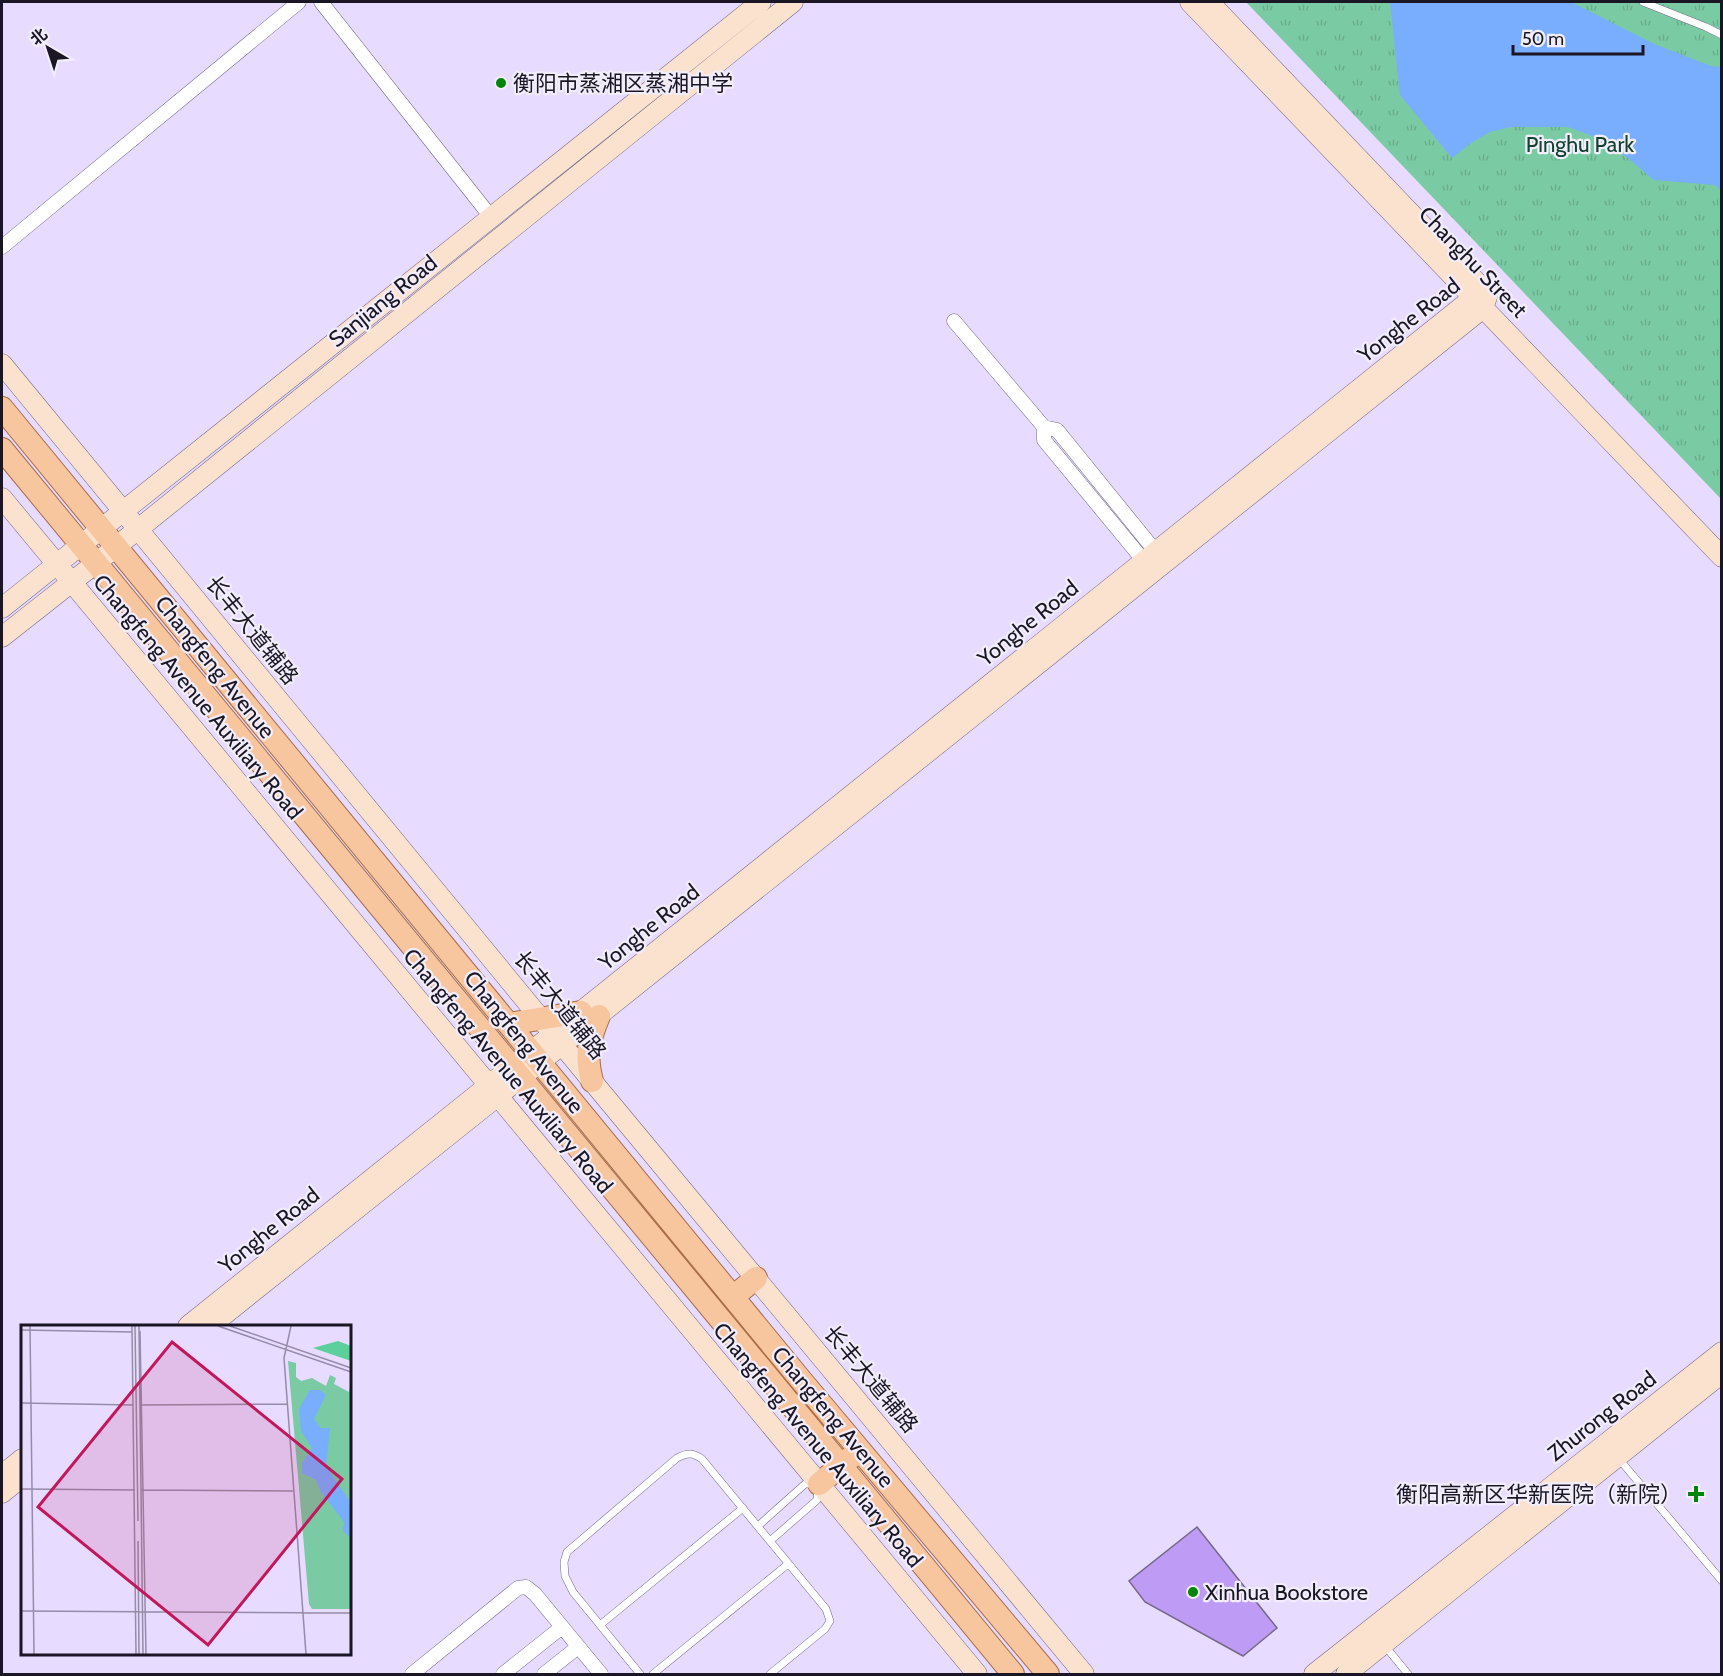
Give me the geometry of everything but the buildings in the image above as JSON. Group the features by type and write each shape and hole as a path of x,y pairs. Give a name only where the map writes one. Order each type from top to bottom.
{"main road":[{"name":"Sanjiang Road","path":"2,608 761,2"},
{"name":"Sanjiang Road","path":"2,637 793,2"},
{"name":"Changhu Street","path":"1190,2 1482,300 1722,538"},
{"name":"Changhu Street","path":"1209,2 1722,557"},
{"name":"Yonghe Road","path":"189,1325 516,1073 536,1057 552,1033 590,1014 1153,560 1482,300"},
{"name":"长丰大道辅路","path":"2,364 552,1033 1084,1674"},
{"name":"Changfeng Avenue","path":"2,408 733,1297 1048,1674"},
{"name":"Changfeng Avenue","path":"2,449 1013,1674"},
{"name":"Changfeng Avenue Auxiliary Road","path":"2,498 977,1674"},
{"path":"509,1024 552,1033 590,1014 587,1064 592,1081"},
{"name":"Yonghe Road","path":"211,1325 493,1091"},
{"path":"733,1297 756,1278"},
{"name":"Zhurong Road","path":"1346,1674 1611,1450 1722,1352"},
{"name":"Zhurong Road","path":"1314,1674 1611,1450 1722,1373"},
{"path":"819,1484 860,1450"},
{"path":"2,1475 21,1460"},
{"path":"2,1494 21,1478"}],"street":[{"path":"2,247 299,2"},
{"path":"321,2 491,217"},
{"path":"954,321 1044,427 1057,430 1153,560"},
{"path":"412,1674 518,1588 526,1587 535,1594 601,1674"},
{"path":"503,1674 562,1627"},
{"path":"544,1674 578,1647"}],"lane":[{"path":"1644,2 1722,35"},
{"path":"1611,1450 1722,1581"},
{"path":"640,1674 573,1592 565,1576 564,1562 567,1552 686,1453 694,1454 702,1459 826,1609 830,1620 825,1629 770,1674"},
{"path":"758,1527 805,1484 819,1484 818,1500 770,1541"},
{"path":"600,1625 743,1508"},
{"path":"653,1674 788,1564"},
{"path":"1371,1629 1408,1674"}],"green space":[{"name":"Pinghu Park","path":"1246,2 1721,2 1721,499"}],"water":[{"path":"1390,2 1571,2 1654,44 1711,66 1721,67 1721,190 1715,185 1654,180 1628,158 1598,138 1568,127 1511,127 1490,132 1452,158 1400,95"}],"place":[{"name":"衡阳市蒸湘区蒸湘中学","path":"501,83"},
{"name":"衡阳高新区华新医院（新院）","path":"1696,1494"},
{"name":"Xinhua Bookstore","path":"1193,1592"}]}
